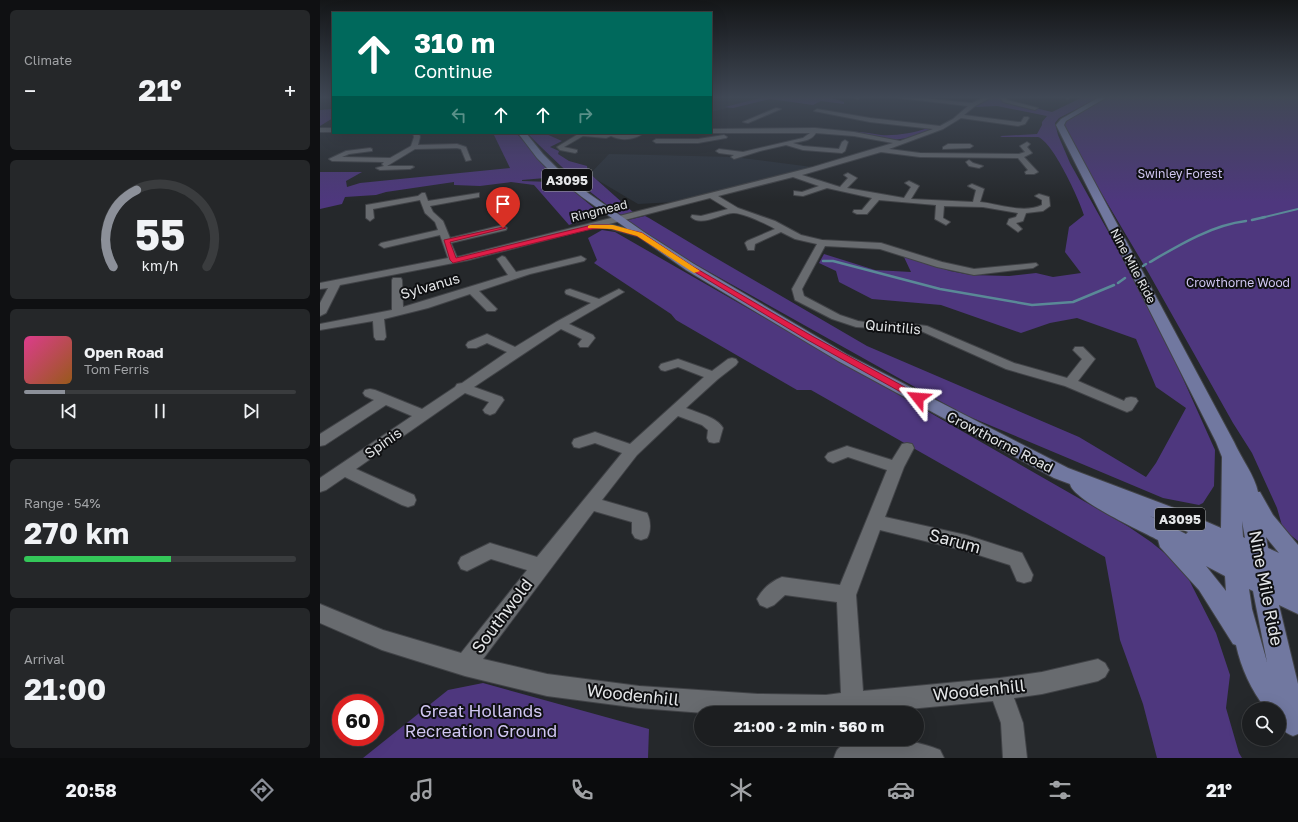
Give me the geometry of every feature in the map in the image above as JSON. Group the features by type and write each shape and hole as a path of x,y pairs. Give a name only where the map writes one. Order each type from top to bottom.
{"main road":[{"name":"Nine Mile Ride","path":"1063,131 1247,486 1260,568 1296,727"},
{"name":"Crowthorne Road","path":"523,134 540,156 555,171 619,220 690,267 843,358 950,416 1061,473 1100,500 1153,528 1233,556"},
{"name":"Nine Mile Ride","path":"1231,457 1233,556 1240,609 1248,644 1253,663 1267,686 1296,727"},
{"name":"Crowthorne Road","path":"1061,473 1090,483 1126,499 1233,556"},
{"path":"1247,486 1266,521 1298,561"},
{"path":"1153,528 1184,557 1208,583 1248,644"},
{"name":"A3095","path":"1233,556 1260,568 1298,572"},
{"name":"A3095","path":"1233,556 1260,568 1298,603"},
{"path":"1260,568 1298,588"}],"street":[{"path":"656,141 716,139 725,136 728,131"},
{"path":"734,157 810,136 814,131"},
{"path":"829,131 866,135 899,143"},
{"name":"Ringmead","path":"320,286 453,260 592,227 795,174 881,149 933,131"},
{"path":"414,147 416,134"},
{"path":"575,151 562,149 560,147 581,135 614,135 634,138 639,134"},
{"path":"670,136 684,137 679,141"},
{"path":"786,143 808,152 842,151 845,142"},
{"path":"881,149 912,158 966,160 977,155 1020,156 1029,153 1023,146 1027,144"},
{"path":"946,148 948,146 971,145 977,155"},
{"path":"410,167 373,169 414,147 457,146 464,148 471,160 460,160"},
{"path":"370,150 348,152 332,160 391,160"},
{"path":"719,151 744,154"},
{"path":"1020,156 1033,169 1034,172 1029,172"},
{"path":"966,160 971,165 979,166"},
{"path":"795,174 825,186 841,190 906,201 976,204 1023,210 1041,209 1046,206 1046,199 1039,196"},
{"path":"841,190 853,178 848,175"},
{"path":"906,201 915,186 909,183"},
{"path":"797,193 803,194 825,186"},
{"path":"972,186 980,189 976,204"},
{"path":"370,218 369,207 424,199 477,195"},
{"path":"712,196 735,210 772,223 798,237 822,243 881,246 940,266 974,272 1033,265"},
{"path":"857,212 864,212 877,197"},
{"path":"424,199 429,213 439,221 453,260"},
{"path":"940,203 939,219 946,222"},
{"path":"695,217 700,219 735,210"},
{"path":"1018,229 1010,224 1012,221 1020,218 1023,210"},
{"path":"592,227 613,227 640,234"},
{"path":"384,245 503,228"},
{"path":"750,248 750,243 781,229"},
{"name":"Quintilis","path":"822,243 797,289 799,298 810,305 856,324 923,328 1010,366 1070,383 1127,407 1131,402"},
{"path":"560,251 568,261"},
{"path":"502,259 514,276"},
{"name":"Sylvanus","path":"320,327 378,316 438,302 514,276 568,261 581,259"},
{"name":"Sylvanus","path":"397,280 398,311"},
{"path":"320,313 335,284"},
{"name":"Sylvanus","path":"471,290 491,308"},
{"path":"570,292 598,302"},
{"name":"Spinis","path":"320,486 462,387 560,324 598,302 619,292"},
{"path":"378,316 380,338"},
{"path":"560,324 589,338 584,344"},
{"path":"472,345 487,338 516,352"},
{"path":"1070,383 1089,359 1079,350"},
{"name":"Southwold","path":"465,665 540,566 632,451 713,376 732,362"},
{"path":"665,367 678,363 713,376"},
{"path":"462,387 496,400 490,410"},
{"name":"Spinis","path":"370,393 423,415"},
{"path":"320,441 385,399"},
{"path":"677,410 707,422 716,428 714,438"},
{"path":"579,442 595,437 632,451"},
{"path":"853,702 846,622 846,595 896,467 907,448"},
{"path":"833,457 847,451 896,467"},
{"name":"Spinis","path":"344,470 408,500"},
{"path":"590,503 641,518 641,533"},
{"name":"Sarum","path":"875,522 966,543 1016,559 1024,575"},
{"name":"Southwold","path":"467,563 490,552 540,566"},
{"path":"767,599 782,586 846,595"},
{"name":"Woodenhill","path":"320,614 382,640 465,665 547,685 639,697 758,705 826,706 1042,683 1098,670"},
{"path":"1000,688 1012,723 1015,758"},
{"path":"846,758 850,755 889,749 932,758"}],"shaded area":[{"path":"609,154 734,157 812,167 676,202 638,204 589,175"}],"green space":[{"path":"927,131 913,137 894,140 852,132 881,135"},
{"path":"1038,131 1057,131 1070,163 1124,260 1171,352 1215,450 1214,486 1203,503 1199,505 1163,498 963,414 654,241 624,221 645,216 867,346 1079,437 1146,477 1156,463 1186,408 1156,387 1136,339 1077,318 1050,323 1021,333 941,305 872,299 839,282 836,271 819,263 824,254 875,270 911,272 903,255 950,271 971,275 1009,276 1036,273 1053,277 1081,273 1065,252 1069,227 1084,215 1077,197 1058,160 1051,149 1038,137 1000,136 1037,134"},
{"name":"Crowthorne Wood","path":"1067,131 1298,131 1298,541 1283,529 1277,508 1252,453 1233,423 1148,272 1090,174"},
{"path":"493,134 517,134 555,176 522,181 551,182 559,179 600,213 569,225 534,185 511,182 480,186 454,185 454,182 386,192 376,195 345,197 342,204 320,209 320,172 362,172 346,181 347,187 360,183 510,168"},
{"path":"528,134 546,134 562,141 550,147 559,151 558,154 569,161 587,166 588,172 634,213 621,215 572,176"},
{"path":"602,230 615,232 1129,527 1151,542 1183,568 1216,633 1230,675 1226,708 1239,753 1242,758 1157,758 1143,704 1120,640 1105,557 811,390 797,390 676,320 671,314 594,263 597,260 588,238"},
{"name":"Great Hollands Recreation Ground","path":"483,683 649,729 648,758 363,758 378,746 384,746 384,741 448,690"}],"waterway":[{"path":"1261,218 1298,209"},
{"path":"1252,220 1265,217"},
{"path":"1150,262 1208,231 1233,223 1246,221"},
{"path":"823,261 833,261 940,289 1032,305 1073,302 1114,285"},
{"path":"1118,283 1125,278"}],"slow traffic":[{"path":"590,227 605,226 621,228 640,234 697,271"}],"route":[{"path":"503,228 447,240 453,260 530,243 592,227 609,226 621,228 640,234 690,267 809,338 918,398"}],"park label":[{"name":"Swinley Forest","path":"1180,174"}]}
